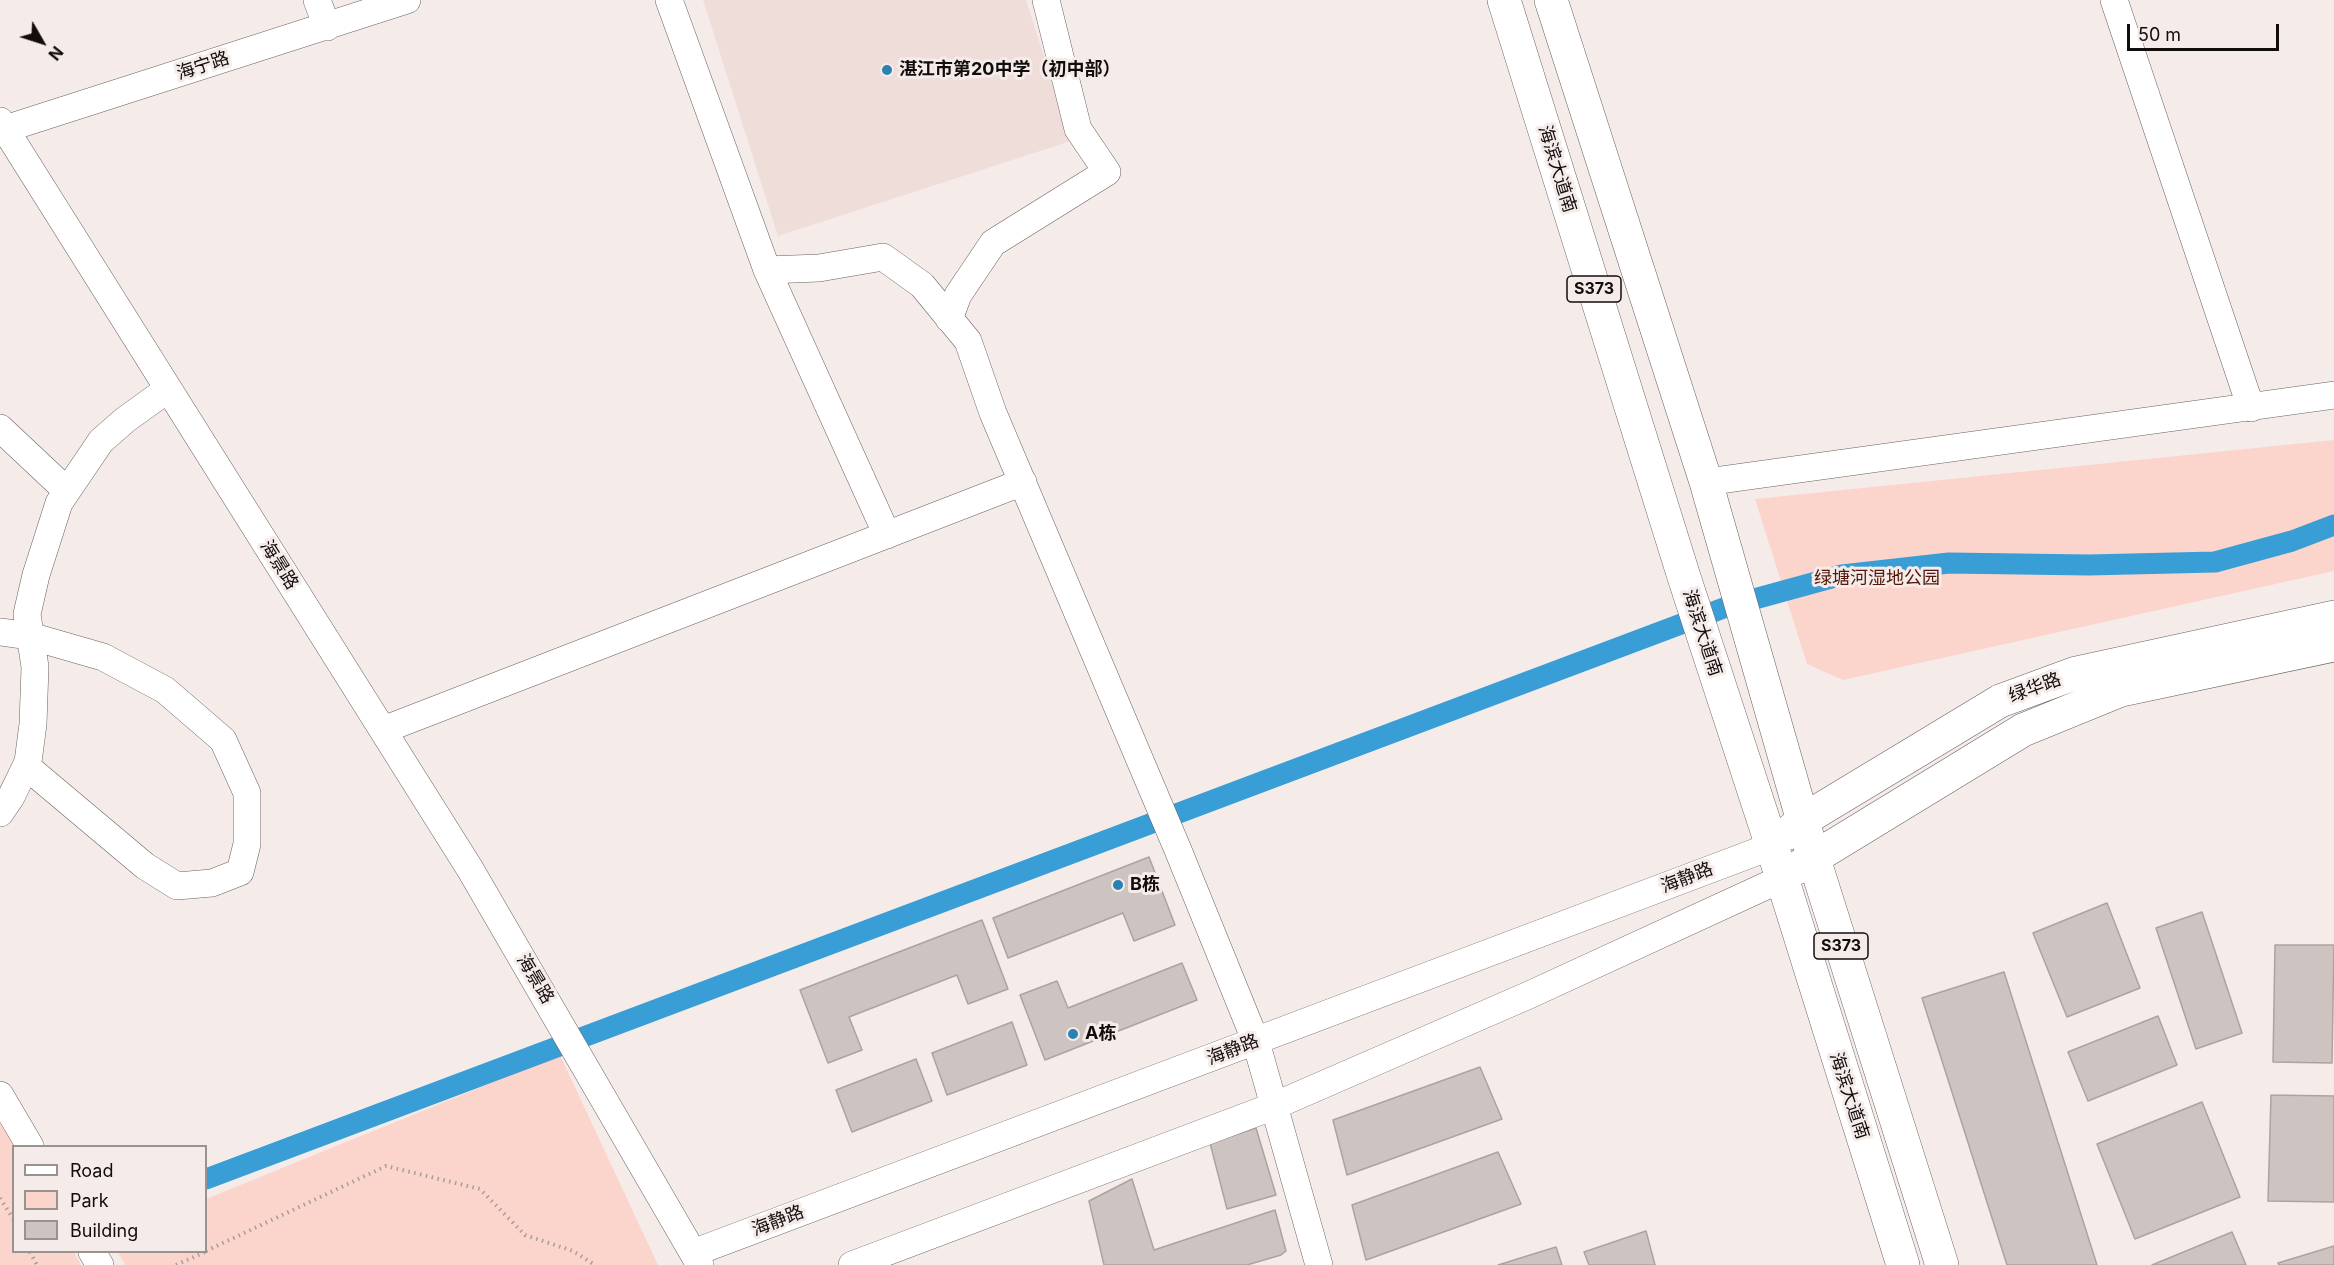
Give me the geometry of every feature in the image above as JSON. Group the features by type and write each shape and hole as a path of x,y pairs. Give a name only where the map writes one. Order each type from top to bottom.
{"main road":[{"name":"海滨大道南","path":"1504,0 1684,578 1772,846 1903,1265"},
{"name":"海滨大道南","path":"1551,0 1706,482 1813,856 1942,1265"},
{"name":"绿华路","path":"1772,846 1803,820 2000,701 2076,674 2334,617"},
{"name":"绿华路","path":"1781,879 1813,856 2023,730 2121,690 2334,645"}],"street":[{"path":"317,0 328,26"},
{"name":"海宁路","path":"2,128 407,0"},
{"path":"669,0 767,270 887,535"},
{"path":"950,319 958,296 993,243 1107,172 1078,129 1046,0"},
{"path":"2114,0 2251,408"},
{"name":"海景路","path":"2,128 470,869 590,1071 697,1259"},
{"path":"767,270 819,268 883,257 922,285 968,341 993,413 1178,850 1256,1041 1318,1265"},
{"path":"0,813 11,797 26,766 33,724 34,667 27,614 36,575 59,503 101,441 125,420 168,389"},
{"path":"1706,482 2334,395"},
{"path":"0,428 67,491"},
{"path":"383,730 1023,482"},
{"path":"0,632 30,636 103,657 165,690 223,740 247,793 247,844 240,872 212,883 177,886 145,866 26,766"},
{"name":"海静路","path":"697,1259 1256,1041 1772,846"},
{"path":"852,1265 1274,1106 1530,995 1781,879"},
{"path":"0,1095 29,1145"}],"path":[{"path":"207,1250 386,1166 480,1189 525,1234 573,1251 595,1265"},
{"path":"0,1198 12,1218"},
{"path":"176,1265 201,1253"}],"shaded area":[{"name":"湛江市第20中学（初中部）","path":"703,0 1026,0 1071,141 778,236"}],"green space":[{"name":"绿塘河湿地公园","path":"2334,440 2334,571 1843,680 1807,664 1755,499"},
{"path":"560,1055 658,1265 125,1265 119,1253 207,1253 207,1199"},
{"path":"0,1116 17,1145 12,1145 12,1253 75,1253 81,1265 0,1265"}],"building":[{"name":"B栋","path":"1149,857 1175,925 1134,941 1123,913 1008,958 993,918"},
{"path":"2107,903 2140,988 2067,1017 2033,933"},
{"path":"2202,912 2242,1033 2196,1049 2156,928"},
{"path":"982,920 1008,989 968,1004 957,975 849,1017 862,1050 828,1063 800,990"},
{"path":"2275,945 2334,945 2332,1063 2273,1062"},
{"name":"A栋","path":"1182,963 1197,1000 1045,1060 1020,995 1057,981 1068,1008"},
{"path":"2004,972 2097,1265 2007,1265 1922,998"},
{"path":"2158,1016 2177,1065 2088,1101 2068,1052"},
{"path":"1012,1022 1027,1065 947,1095 932,1053"},
{"path":"916,1059 932,1101 852,1132 836,1090"},
{"path":"1480,1067 1502,1119 1347,1175 1333,1120"},
{"path":"2271,1095 2334,1096 2334,1202 2268,1201"},
{"path":"2202,1102 2240,1197 2135,1239 2097,1144"},
{"path":"1256,1128 1276,1195 1227,1209 1210,1143"},
{"path":"1498,1152 1521,1204 1366,1260 1352,1205"},
{"path":"1132,1179 1154,1250 1275,1210 1286,1251 1281,1255 1247,1265 1104,1265 1089,1201"},
{"path":"1646,1231 1655,1265 1589,1265 1584,1252"},
{"path":"2232,1232 2246,1265 2152,1265"},
{"path":"2334,1246 2334,1265 2279,1265 2278,1263"},
{"path":"1556,1247 1562,1265 1498,1265"}],"waterway":[{"path":"207,1179 1729,606 1842,575 1949,563 2089,565 2215,562 2292,541 2334,525"}],"place":[{"name":"湛江市第20中学（初中部）","path":"887,70"},
{"name":"B栋","path":"1118,885"},
{"name":"A栋","path":"1073,1034"}]}
